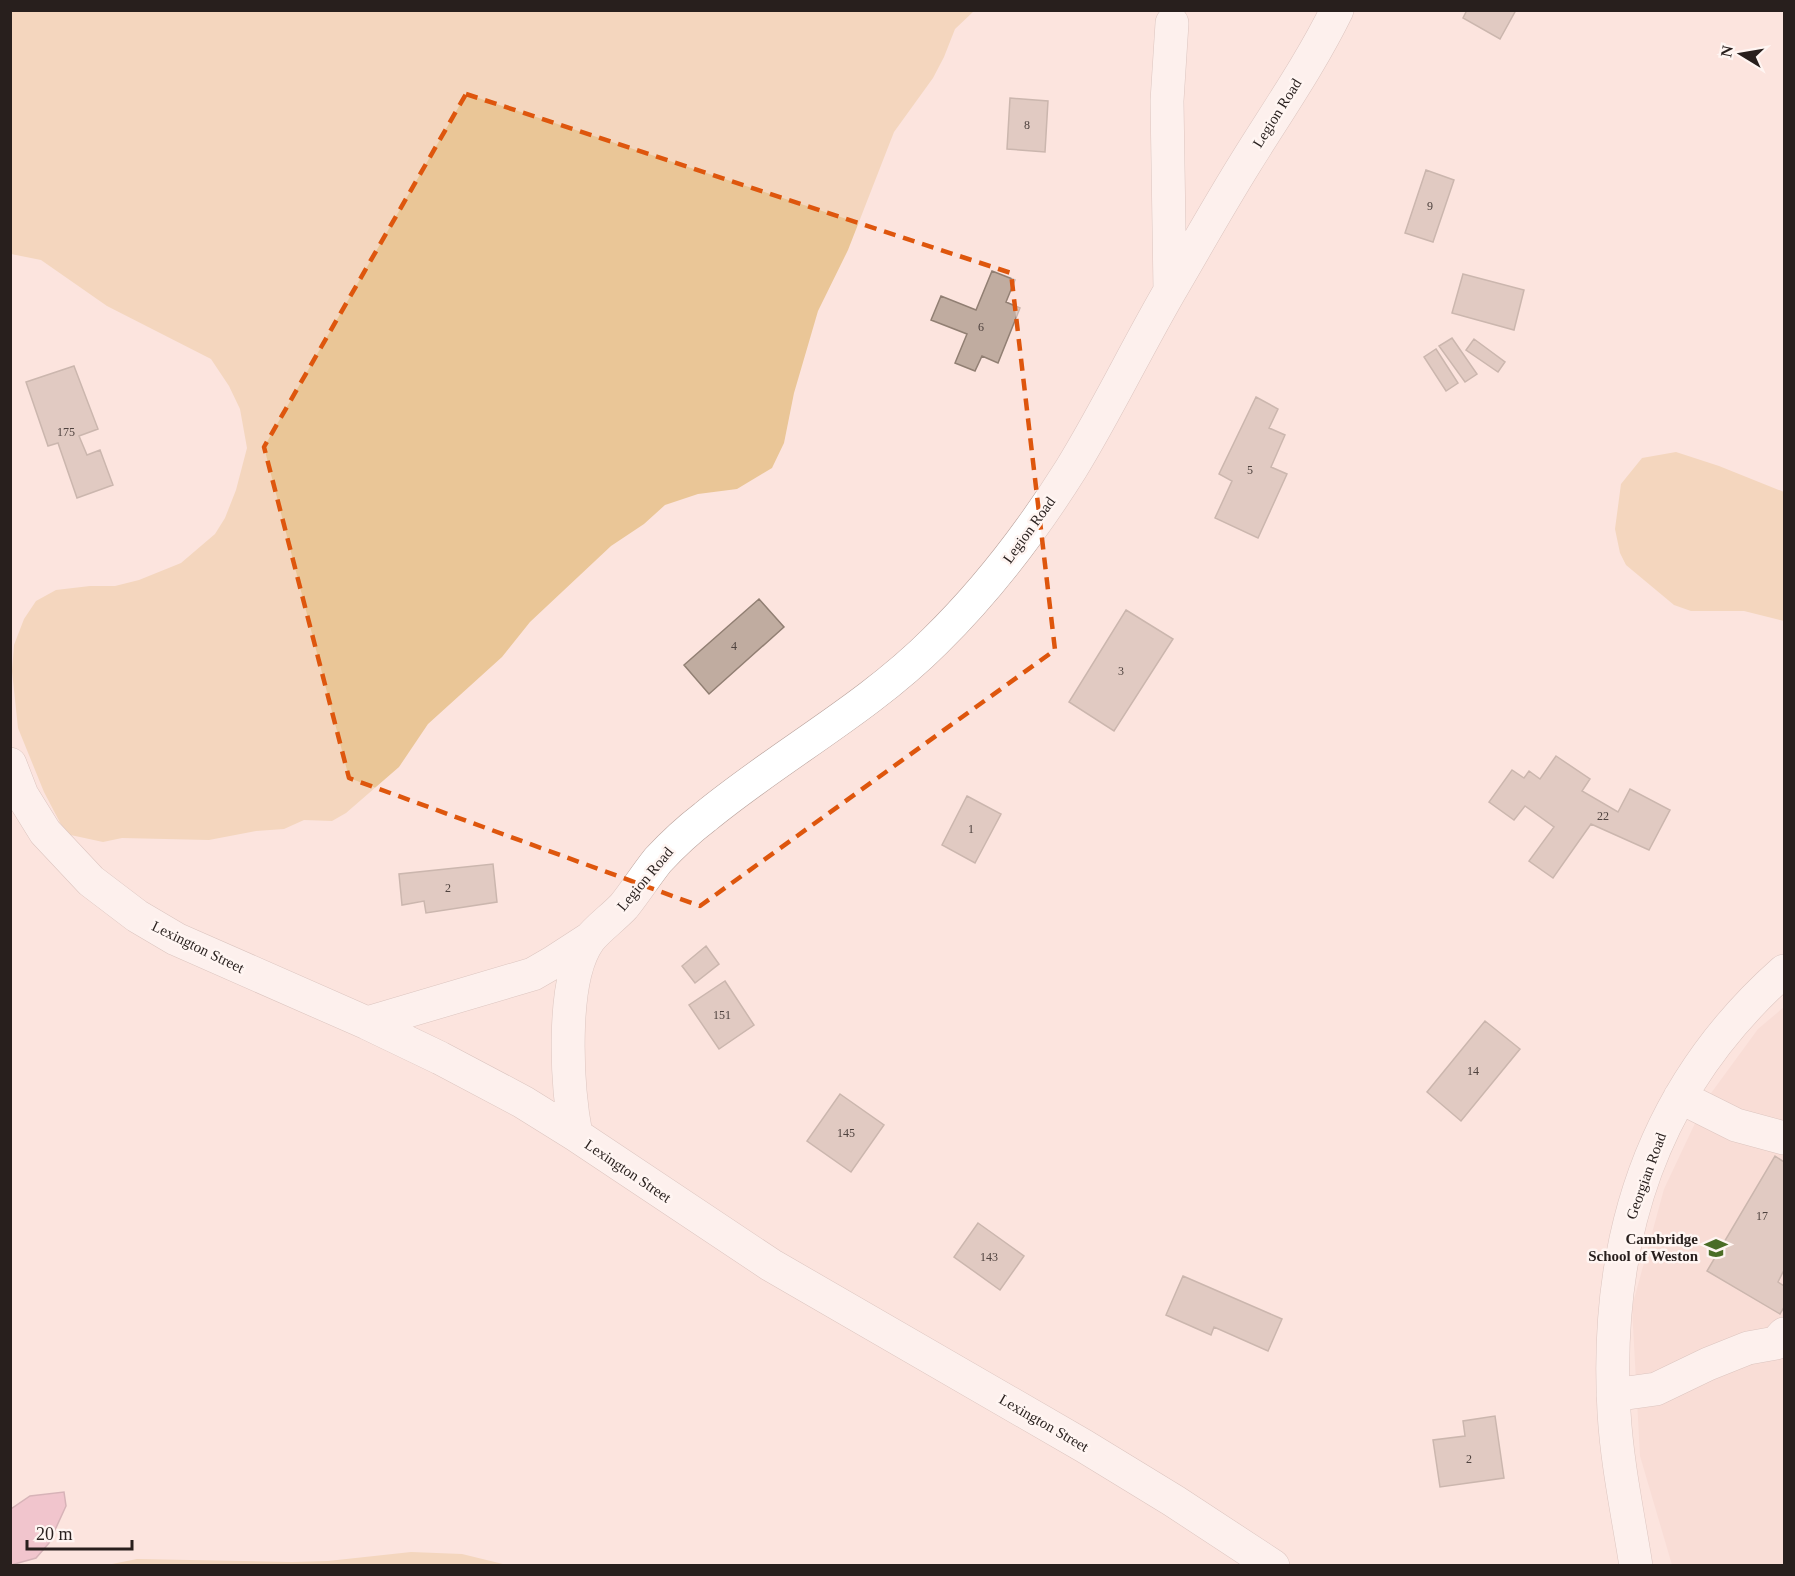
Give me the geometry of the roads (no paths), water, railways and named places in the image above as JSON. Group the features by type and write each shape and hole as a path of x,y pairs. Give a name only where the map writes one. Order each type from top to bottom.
{"street":[{"name":"Legion Road","path":"367,1023 533,974 589,939 622,908 659,860 685,834 747,784 897,675 933,644 964,612 1025,537 1062,483 1170,290 1246,162 1300,77 1337,10"},
{"path":"1170,290 1167,101 1172,23"},
{"name":"Lexington Street","path":"10,764 22,795 45,832 91,881 137,916 213,957 367,1023 497,1088 576,1135 771,1265 1093,1451 1273,1566"},
{"name":"Legion Road","path":"576,1135 569,1084 569,1025 572,991 589,939"},
{"name":"Georgian Road","path":"1636,1566 1620,1464 1613,1395 1615,1303 1626,1232 1652,1154 1680,1097 1729,1029 1751,1003 1785,971"},
{"path":"1680,1097 1736,1125 1785,1138"},
{"path":"1613,1395 1656,1389 1748,1348 1776,1343 1785,1334"}],"place":[{"name":"Cambridge School of Weston","path":"1716,1248"}]}
